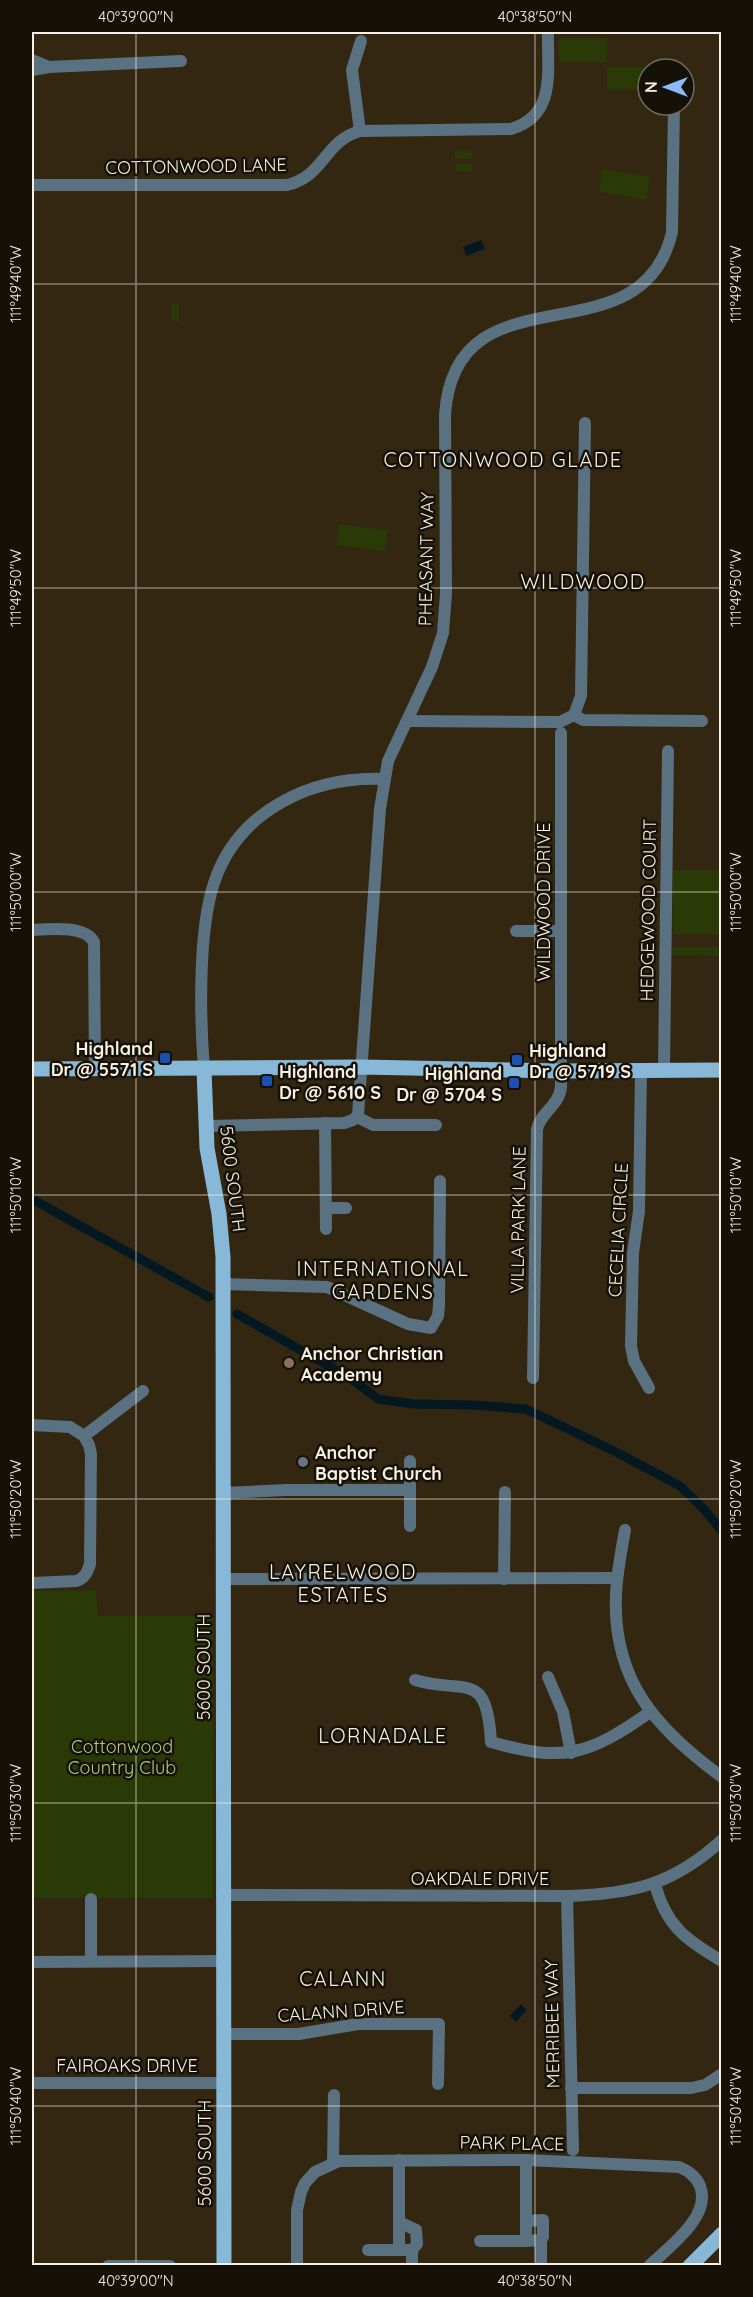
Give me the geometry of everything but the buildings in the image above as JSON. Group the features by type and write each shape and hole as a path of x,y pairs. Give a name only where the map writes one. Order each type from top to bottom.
{"main road":[{"path":"32,1069 361,1067 561,1071 722,1070"},
{"name":"5600 SOUTH","path":"204,1069 209,1160 221,1231 223,1284 224,2265"},
{"path":"690,2265 722,2234"}],"street":[{"path":"361,41 352,70 360,131 500,131 522,126 539,113 545,99 548,32"},
{"path":"32,60 49,66"},
{"path":"32,70 49,66 181,61"},
{"name":"PHEASANT WAY","path":"357,1117 384,779 391,752 437,656 445,621 447,392 453,374 466,352 492,332 516,324 613,302 634,290 654,270 668,246 672,232 674,117"},
{"name":"COTTONWOOD LANE","path":"32,185 287,185 307,178 340,140 360,131"},
{"path":"407,721 560,722 574,715 581,696 585,423"},
{"path":"574,715 583,720 702,721"},
{"name":"WILDWOOD DRIVE","path":"561,733 561,1071"},
{"name":"HEDGEWOOD COURT","path":"664,1070 668,752"},
{"path":"204,1069 202,1026 206,916 216,876 232,848 263,815 298,793 346,780 384,779"},
{"path":"32,930 83,931 91,936 94,942 95,1069"},
{"path":"516,931 561,931"},
{"name":"CECELIA CIRCLE","path":"641,1070 639,1211 633,1253 631,1346 634,1361 649,1388"},
{"name":"VILLA PARK LANE","path":"533,1378 537,1129 542,1117 559,1097 561,1071"},
{"path":"206,1126 291,1126 347,1123 357,1117 373,1125 436,1125"},
{"path":"325,1123 326,1229"},
{"path":"223,1284 327,1287 408,1324 431,1328 438,1316 439,1305 440,1181"},
{"path":"326,1208 346,1208"},
{"path":"84,1436 143,1391"},
{"path":"32,1425 70,1427 84,1436 91,1454 88,1572 76,1581 32,1583"},
{"path":"410,1461 410,1526"},
{"path":"222,1493 286,1490 410,1490"},
{"path":"504,1579 505,1492"},
{"path":"625,1530 617,1578 616,1611 621,1650 637,1691 650,1712 675,1740 722,1777"},
{"path":"222,1579 617,1578"},
{"path":"548,1677 563,1712 571,1753"},
{"path":"415,1680 428,1684 466,1687 480,1696 489,1714 491,1742 540,1753 571,1753 611,1738 650,1712"},
{"name":"OAKDALE DRIVE","path":"222,1895 567,1896 610,1894 655,1884 684,1869 722,1840"},
{"path":"655,1884 659,1900 679,1933 722,1961"},
{"name":"MERRIBEE WAY","path":"567,1896 573,2150"},
{"path":"91,1899 91,1961"},
{"path":"32,1962 223,1961"},
{"name":"CALANN DRIVE","path":"223,2034 299,2034 358,2024 439,2024 438,2084"},
{"path":"572,2088 691,2088 705,2085 722,2074"},
{"name":"FAIROAKS DRIVE","path":"32,2083 223,2083"},
{"path":"333,2163 334,2095"},
{"name":"PARK PLACE","path":"297,2265 297,2206 301,2192 311,2176 333,2163 345,2160 526,2160 679,2167 692,2174 698,2182 702,2193 700,2211 682,2233 649,2265"},
{"path":"399,2160 399,2222 405,2250 412,2265"},
{"path":"526,2160 526,2241"},
{"path":"526,2221 543,2220 541,2261"},
{"path":"368,2250 405,2250 417,2244 416,2230 399,2222"},
{"path":"480,2241 541,2240"},
{"path":"108,2265 170,2265"}],"green space":[{"path":"559,38 607,38 607,62 559,62"},
{"path":"607,67 636,67 636,90 607,89"},
{"path":"455,150 472,151 472,159 455,158"},
{"path":"455,163 472,164 472,172 455,171"},
{"path":"602,169 650,177 646,200 599,192"},
{"path":"171,303 179,303 179,321 171,320"},
{"path":"339,524 387,530 385,551 336,545"},
{"path":"673,870 721,870 721,934 673,934"},
{"path":"672,947 721,947 721,956 672,955"},
{"name":"Cottonwood Country Club","path":"96,1590 98,1616 213,1616 213,1898 32,1898 32,1591"}],"water":[{"path":"481,240 485,249 466,256 463,247"},
{"path":"521,2004 527,2010 516,2022 510,2016"}],"waterway":[{"path":"32,1199 209,1297"},
{"path":"237,1314 350,1378 378,1399 413,1404 526,1409 680,1486 722,1531"}],"place":[{"name":"Highland Dr @ 5571 S","path":"165,1058"},
{"name":"Highland Dr @ 5719 S","path":"517,1060"},
{"name":"Highland Dr @ 5610 S","path":"267,1081"},
{"name":"Highland Dr @ 5704 S","path":"514,1083"},
{"name":"Anchor Christian Academy","path":"289,1363"},
{"name":"Anchor Baptist Church","path":"303,1462"}],"district":[{"name":"COTTONWOOD GLADE","path":"503,459"},
{"name":"WILDWOOD","path":"583,581"},
{"name":"INTERNATIONAL GARDENS","path":"383,1280"},
{"name":"LAYRELWOOD ESTATES","path":"343,1582"},
{"name":"LORNADALE","path":"383,1735"},
{"name":"CALANN","path":"343,1978"}]}
